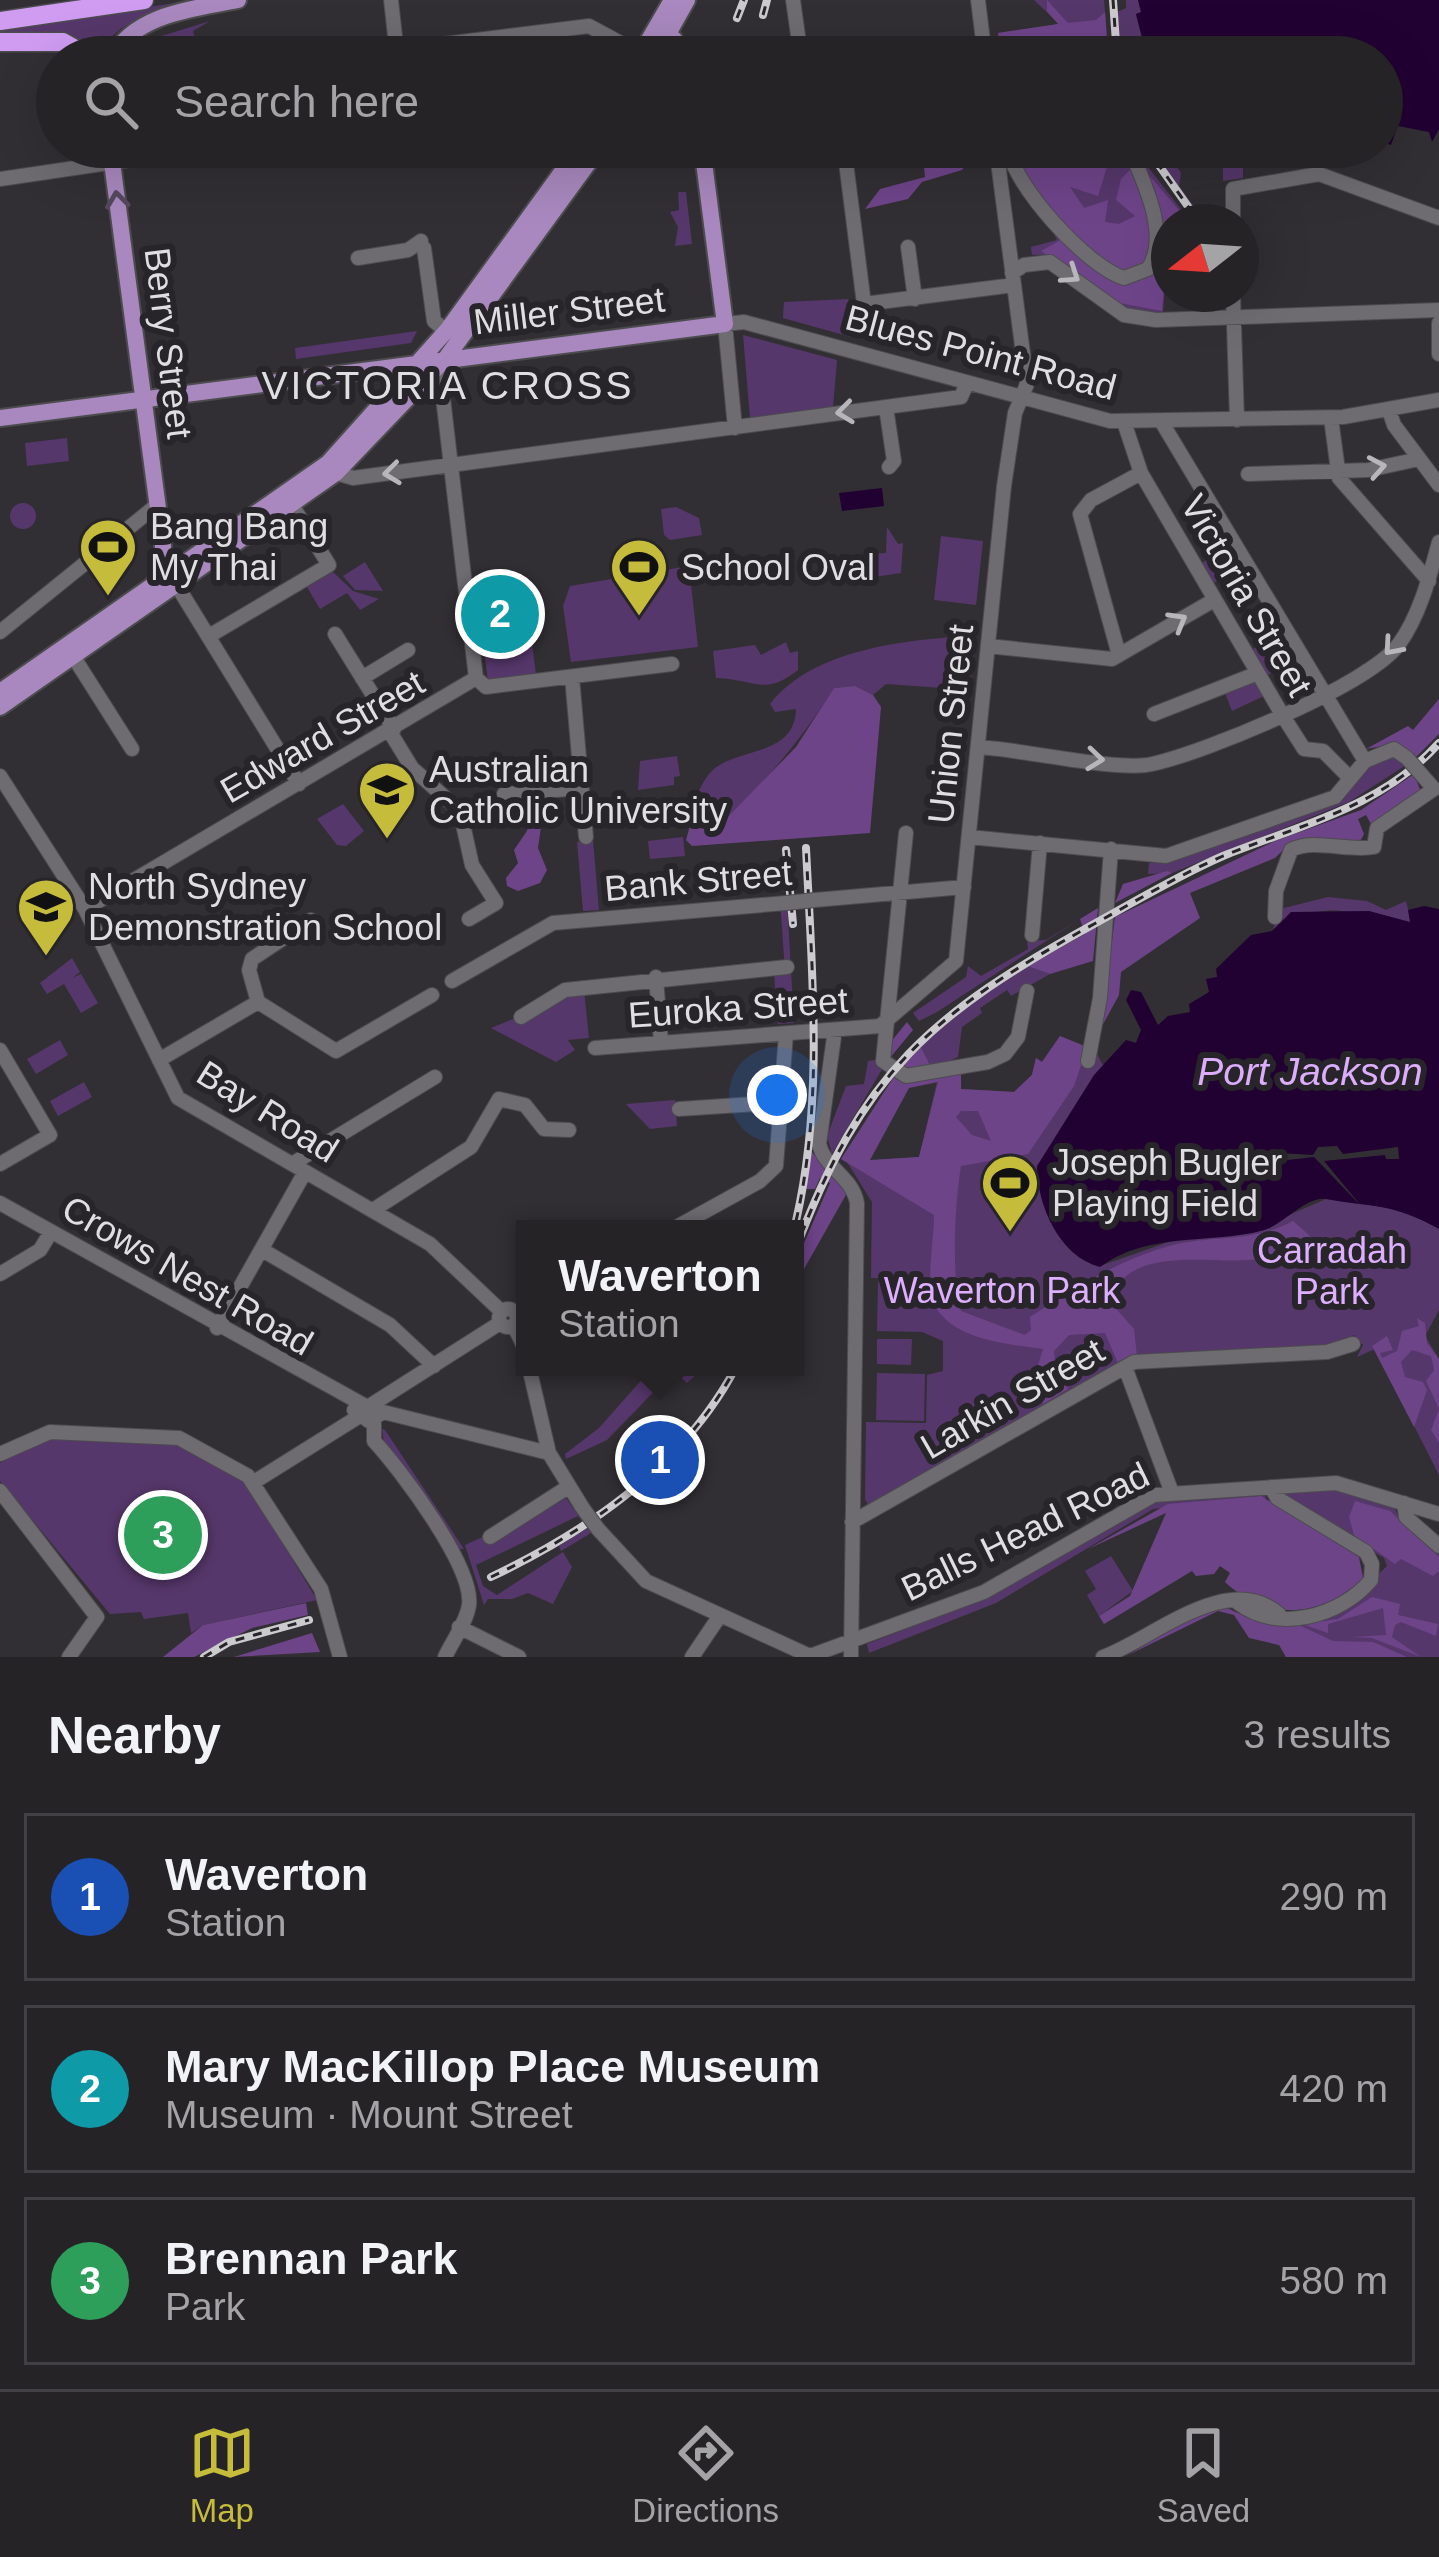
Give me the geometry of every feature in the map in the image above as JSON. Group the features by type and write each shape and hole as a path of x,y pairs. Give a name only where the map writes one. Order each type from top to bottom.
{"highway":[{"path":"0,11 79,0"},
{"path":"0,21 144,0"},
{"path":"0,42 36,42"}],"main road":[{"path":"128,36 146,24 238,0"},
{"path":"662,36 672,0"},
{"path":"668,36 691,0"},
{"path":"668,36 691,0"},
{"name":"Berry Street","path":"113,168 163,547 163,570 150,589"},
{"path":"0,707 328,463 421,362 564,168"},
{"path":"0,692 150,589 221,554 336,473 446,358 584,168"},
{"path":"705,168 725,324"},
{"path":"473,318 473,340 490,353"},
{"name":"Miller Street","path":"0,418 385,361 421,362 725,324"},
{"name":"Berry Street","path":"163,547 177,577"}],"street":[{"path":"794,0 798,36"},
{"path":"978,0 982,36"},
{"path":"390,2 395,36"},
{"path":"519,36 590,26 614,36"},
{"path":"0,175 50,168"},
{"path":"847,168 864,304 1013,279 1024,265 1050,262 1124,315 1156,320 1439,310"},
{"name":"Union Street","path":"884,1025 956,961 1004,486 1027,384 999,168"},
{"path":"1011,168 1082,253 1124,278 1148,269 1156,253 1149,199 1137,168"},
{"path":"1233,204 1233,189 1319,174 1439,218"},
{"path":"358,258 423,245 434,321 440,326"},
{"path":"908,247 915,298"},
{"path":"1234,312 1237,420"},
{"path":"1439,323 1439,354"},
{"path":"725,324 735,428"},
{"name":"Blues Point Road","path":"725,324 773,328 1021,399 1124,422 1331,418 1439,400"},
{"path":"446,358 440,374 476,678"},
{"path":"336,473 352,478 962,397 967,383"},
{"path":"886,407 894,461 889,467"},
{"path":"1389,410 1439,484"},
{"path":"1331,418 1335,470 1429,580"},
{"path":"1161,421 1365,760"},
{"name":"Victoria Street","path":"1124,422 1141,473 1282,716 1304,749 1323,751 1346,774"},
{"path":"1248,474 1368,470 1419,459"},
{"path":"1119,655 1080,518 1083,506 1141,473"},
{"path":"0,632 157,505"},
{"path":"209,636 329,565 292,505"},
{"path":"978,747 1149,766 1282,716 1399,645 1429,580 1439,542"},
{"name":"Berry Street","path":"177,577 299,784"},
{"path":"988,646 1112,659 1214,600"},
{"path":"335,634 412,768 460,811 472,865 496,903 469,919"},
{"path":"362,678 408,650"},
{"path":"73,656 132,749"},
{"name":"Edward Street","path":"85,909 476,678 486,687 672,664"},
{"path":"1154,714 1258,673"},
{"path":"572,677 586,837"},
{"path":"969,837 1166,856 1331,798 1344,790 1365,760 1390,749 1407,758 1437,787 1377,828 1374,847 1351,851 1304,844 1291,850 1276,890 1275,917"},
{"name":"Bay Road","path":"0,776 85,909 183,1102 430,1244 511,1316"},
{"path":"504,794 582,788"},
{"path":"906,833 882,1058 902,1076 988,1062 1005,1054 1018,1037 1027,991"},
{"path":"1033,935 1040,843"},
{"path":"1088,1060 1100,998 1112,849"},
{"name":"Bank Street","path":"452,981 553,923 964,886"},
{"path":"311,920 252,959 249,970 258,1002 336,1052 432,995"},
{"path":"521,1017 565,990 787,967"},
{"path":"656,977 661,1043"},
{"path":"159,1060 258,1002"},
{"name":"Euroka Street","path":"596,1048 884,1025"},
{"path":"531,1376 548,1454 598,1529 638,1576 796,1653 851,1650 857,1203 850,1183 825,1160 819,1144 835,1030"},
{"path":"689,1220 770,1174 778,1160 786,1034"},
{"path":"0,1050 50,1135 0,1164"},
{"path":"217,1328 264,1251 298,1168 435,1077"},
{"path":"373,1210 471,1147 499,1099 525,1105 544,1129 569,1130"},
{"path":"680,1108 785,1102"},
{"name":"Crows Nest Road","path":"0,1203 366,1411 548,1454"},
{"path":"0,1274 40,1250 51,1232"},
{"path":"264,1251 391,1325 434,1366"},
{"path":"254,1482 511,1316"},
{"name":"Larkin Street","path":"852,1522 1142,1360 1328,1352 1353,1344"},
{"path":"1125,1367 1172,1493"},
{"path":"366,1411 379,1445 452,1551 469,1604 445,1657"},
{"path":"0,1454 50,1432 179,1438 254,1482 321,1589 340,1657"},
{"name":"Balls Head Road","path":"851,1650 984,1592 1142,1500 1172,1493 1344,1484 1439,1514"},
{"path":"490,1537 568,1487"},
{"path":"1103,1657 1197,1606 1238,1603 1252,1612 1333,1612 1371,1580 1372,1564 1366,1552 1277,1498 1271,1487"},
{"path":"0,1491 90,1608 96,1625 69,1657"},
{"path":"1404,1504 1409,1520 1439,1546"},
{"path":"692,1657 719,1617"},
{"path":"459,1627 519,1657"}],"green space":[{"path":"216,0 150,14 113,36 0,39 0,28"},
{"path":"1034,0 1104,0 1107,36 998,33 1059,24"},
{"path":"1126,0 1138,0 1142,36 1118,36 1115,13 1126,8"},
{"path":"210,21 193,31 194,36 161,36"},
{"path":"1018,168 1149,168 1177,204 1151,204 1151,312 1163,313 1138,312 1124,308 1058,259 1032,255 1031,247 1057,240"},
{"path":"1162,168 1178,168 1179,186 1192,204"},
{"path":"1223,168 1243,168 1243,178 1223,181"},
{"path":"678,192 686,192 692,244 675,246 678,227 670,212 679,210"},
{"path":"848,299 855,320 851,337 783,318 784,302"},
{"path":"417,331 411,343 296,359 295,348"},
{"path":"743,335 837,360 833,407 750,418"},
{"path":"67,438 69,461 27,466 25,443"},
{"path":"23,503 36,516 23,529 10,516"},
{"path":"676,507 699,518 702,535 670,540 664,535 661,509"},
{"path":"887,527 898,544 903,543 901,573 874,577 872,584 869,554 886,553"},
{"path":"941,536 983,541 976,605 934,600"},
{"path":"1227,548 1239,568 1212,584 1200,564"},
{"path":"365,562 383,591 355,590 343,576"},
{"name":"School Oval","path":"689,566 698,647 571,662 563,606 570,586"},
{"path":"333,572 353,591 379,599 360,610 347,593 320,609 307,587"},
{"path":"531,635 536,675 488,681 483,642"},
{"path":"969,636 976,642 970,690 886,684 873,695 855,686 834,688 767,777 720,825 701,821 692,806 713,769 767,748 787,734 796,709 775,712 770,704 788,685 835,659 862,651"},
{"path":"1268,640 1284,666 1266,676 1251,650"},
{"path":"786,642 790,653 798,651 798,670 786,678 767,685 716,678 713,651 755,645 761,655"},
{"path":"1253,678 1264,696 1232,711 1225,693"},
{"path":"1394,755 1406,765 1349,802 1172,873 1148,874 1149,863 1163,863 1341,798 1363,766"},
{"path":"677,756 680,776 674,777 674,785 638,790 640,761"},
{"path":"343,804 364,831 346,846 337,845 317,819"},
{"path":"683,837 685,856 650,859 648,841"},
{"path":"593,840 599,910 583,911 577,842"},
{"path":"1328,897 1367,901 1386,910 1406,901 1411,922 1327,911 1273,929 1280,909"},
{"path":"780,900 787,900 794,1023 778,1024 774,973 785,971"},
{"path":"1080,919 937,1012 919,1021 913,1013 966,977 968,966 981,976 1028,949 1027,941 1046,940"},
{"path":"72,958 80,972 72,978 81,974 98,1003 81,1013 64,984 47,994 40,983"},
{"path":"1027,966 1050,974 1011,996 1007,990 980,1008 982,1013 962,1027 958,1057 932,1069 921,1047 954,1014"},
{"path":"584,990 589,1038 568,1040 575,1050 556,1062 491,1028"},
{"path":"1060,1036 1096,1052 1105,1069 1054,1228 1085,1261 1100,1266 1177,1239 1245,1234 1326,1199 1403,1209 1439,1229 1439,1310 1425,1336 1439,1359 1439,1475 1375,1349 1357,1357 1363,1345 1354,1335 1332,1347 1158,1353 1118,1363 870,1508 865,1499 866,1422 926,1423 927,1375 943,1371 943,1341 922,1332 877,1331 878,1281 923,1280 871,1278 872,1202 847,1162 919,1157 937,1082 961,1070 961,1089 1014,1092 1032,1075 1036,1058 1042,1062"},
{"path":"60,1040 68,1055 36,1074 27,1059"},
{"path":"868,1061 884,1066 832,1154 827,1136 846,1086 864,1084"},
{"path":"84,1082 92,1097 58,1116 50,1101"},
{"path":"675,1100 677,1126 650,1129 626,1104"},
{"path":"877,1339 912,1339 911,1365 877,1364"},
{"path":"877,1373 925,1374 924,1421 876,1420"},
{"path":"645,1376 669,1376 607,1440 566,1459 565,1454 599,1428"},
{"path":"382,1429 464,1549 454,1549 384,1443"},
{"path":"114,1438 179,1445 243,1478 317,1600 203,1625 191,1633 188,1613 144,1619 141,1612 110,1614 0,1481 0,1463 39,1440"},
{"path":"1342,1489 1394,1507 1400,1519 1439,1552 1439,1657 1286,1657 1277,1624 1337,1614 1387,1566 1384,1558 1285,1500 1284,1492"},
{"path":"1262,1493 1267,1498 1153,1509 996,1603 869,1653 867,1644 988,1597 1158,1499"},
{"path":"566,1498 591,1533 561,1551 559,1546 587,1528 578,1516 476,1565 483,1586 497,1595 563,1552 572,1567 553,1604 528,1593 488,1599 484,1605 465,1545 487,1535 500,1538"},
{"path":"1111,1556 1133,1591 1099,1616 1087,1595 1096,1589 1085,1571"}],"shaded area":[{"path":"1047,0 1068,23 1096,20 1105,12 1106,36 998,36 1058,24 1047,11"},
{"path":"924,168 964,168 922,182 908,199 865,209 880,189 925,177"},
{"path":"1022,168 1107,168 1098,196 1070,187 1084,208 1108,200 1105,222 1119,224 1135,216 1116,200 1121,179 1131,169 1148,174 1174,204 1151,204 1151,309 1120,303 1041,251 1059,241"},
{"path":"855,686 873,695 881,707 870,833 692,846 686,840 691,822 720,825 796,747 834,688"},
{"path":"1439,699 1439,734 1415,758 1398,743 1366,749 1408,726 1413,730"},
{"path":"1414,774 1421,792 1371,824 1366,815 1358,819 1364,834 1358,845 1290,843 1275,858 1190,893 1200,918 1121,972 1119,995 1101,1028 1115,917 1275,841 1361,810"},
{"path":"530,814 542,820 538,848 547,870 540,883 518,891 507,886 506,878 518,863 514,850 527,831"},
{"path":"1172,873 1115,903 1123,884"},
{"path":"1098,908 1093,961 1050,974 1027,966 1085,934 1080,919"},
{"path":"907,1022 913,1030 889,1059 899,1068 921,1047 932,1069 906,1073 889,1064 886,1048"},
{"path":"1060,1036 1087,1047 1074,1086 1028,1154 961,1166 955,1239 961,1311 1025,1335 1031,1330 1030,1317 1099,1275 1154,1251 1263,1233 1293,1221 1310,1236 1257,1259 1173,1260 1133,1271 1119,1284 1111,1303 1134,1329 1137,1357 1118,1363 1105,1333 1069,1335 1054,1351 1056,1372 1068,1389 1043,1404 1034,1378 1043,1349 976,1336 946,1320 936,1308 930,1283 934,1215 841,1159 895,1075 961,1070 961,1089 1014,1092 1032,1075 1036,1058 1042,1062","holes":["938,1082 919,1157 870,1160 909,1088","961,1111 978,1111 991,1141 972,1135 956,1117"]},
{"path":"811,1151 847,1193 804,1269 804,1243 830,1183 820,1178 815,1189 806,1189"},
{"path":"1417,1318 1425,1323 1427,1343 1439,1359 1439,1409 1426,1381 1434,1370 1431,1356 1412,1350 1401,1362 1405,1377 1423,1382 1427,1390 1414,1427 1372,1346 1387,1336 1393,1350 1380,1353 1382,1358 1397,1351 1402,1331 1419,1326"},
{"path":"1439,1409 1439,1443 1431,1430"},
{"path":"1261,1496 1359,1557 1363,1578 1330,1601 1295,1610 1277,1609 1242,1595 1225,1582 1230,1573 1220,1566 1214,1574 1196,1576 1192,1571 1104,1624 1099,1616 1130,1596 1166,1513 1088,1549 1168,1504"},
{"path":"1355,1501 1390,1511 1439,1557 1439,1571 1433,1576 1401,1559 1395,1564 1354,1535 1349,1517"},
{"path":"1372,1597 1400,1604 1398,1615 1438,1624 1436,1636 1401,1622 1395,1625 1392,1637 1421,1657 1372,1638 1352,1637 1386,1635 1383,1608 1328,1624 1328,1633 1302,1624 1338,1619"},
{"path":"306,1603 308,1615 252,1628 194,1657 163,1657 203,1625"},
{"path":"1227,1608 1253,1620 1297,1624 1333,1641 1373,1642 1407,1657 1286,1657 1279,1645 1249,1638 1234,1615 1218,1611 1126,1656 1195,1616"},
{"path":"312,1633 320,1652 234,1657"}],"water":[{"path":"1138,0 1439,0 1439,129 1432,142 1429,132 1403,127 1403,36 1142,36 1136,14 1141,12"},
{"path":"882,488 884,506 842,511 839,493"},
{"name":"Port Jackson","path":"1439,909 1439,1229 1394,1210 1318,1199 1261,1231 1138,1248 1100,1267 1073,1252 1046,1212 1037,1166 1094,1075 1126,1040 1136,1043 1141,1030 1126,1000 1131,990 1141,992 1158,1025 1168,1016 1190,1012 1189,1004 1209,992 1206,979 1217,977 1216,969 1251,935 1272,931 1291,912 1369,911 1410,922 1408,910"}],"pier":[{"path":"1337,1146 1343,1154 1398,1147 1399,1159 1385,1155 1324,1161 1362,1207 1314,1157 1270,1162 1263,1152 1313,1155 1318,1147"}],"railway":[{"path":"737,18 744,0"},
{"path":"763,15 767,0"},
{"path":"1113,0 1116,36"},
{"path":"1161,168 1186,204"},
{"path":"804,1229 847,1137 876,1093 908,1054 946,1020 1037,956 1174,880 1366,799 1417,765 1439,743"},
{"path":"796,1220 813,1083 806,848"},
{"path":"786,850 793,924"},
{"path":"491,1577 563,1538 631,1491 690,1434 731,1376"},
{"path":"204,1657 229,1642 309,1620"}],"place":[{"name":"Bang Bang My Thai","path":"108,598"},
{"name":"Mary MacKillop Place Museum","path":"500,614"},
{"name":"School Oval","path":"639,618"},
{"name":"Australian Catholic University","path":"387,841"},
{"name":"North Sydney Demonstration School","path":"46,958"},
{"name":"Joseph Bugler Playing Field","path":"1010,1234"},
{"name":"Waverton","path":"660,1460"},
{"name":"Brennan Park","path":"163,1535"}],"district":[{"name":"VICTORIA CROSS","path":"448,385"}],"park label":[{"name":"Carradah Park","path":"1332,1270"},
{"name":"Waverton Park","path":"1002,1290"}]}
